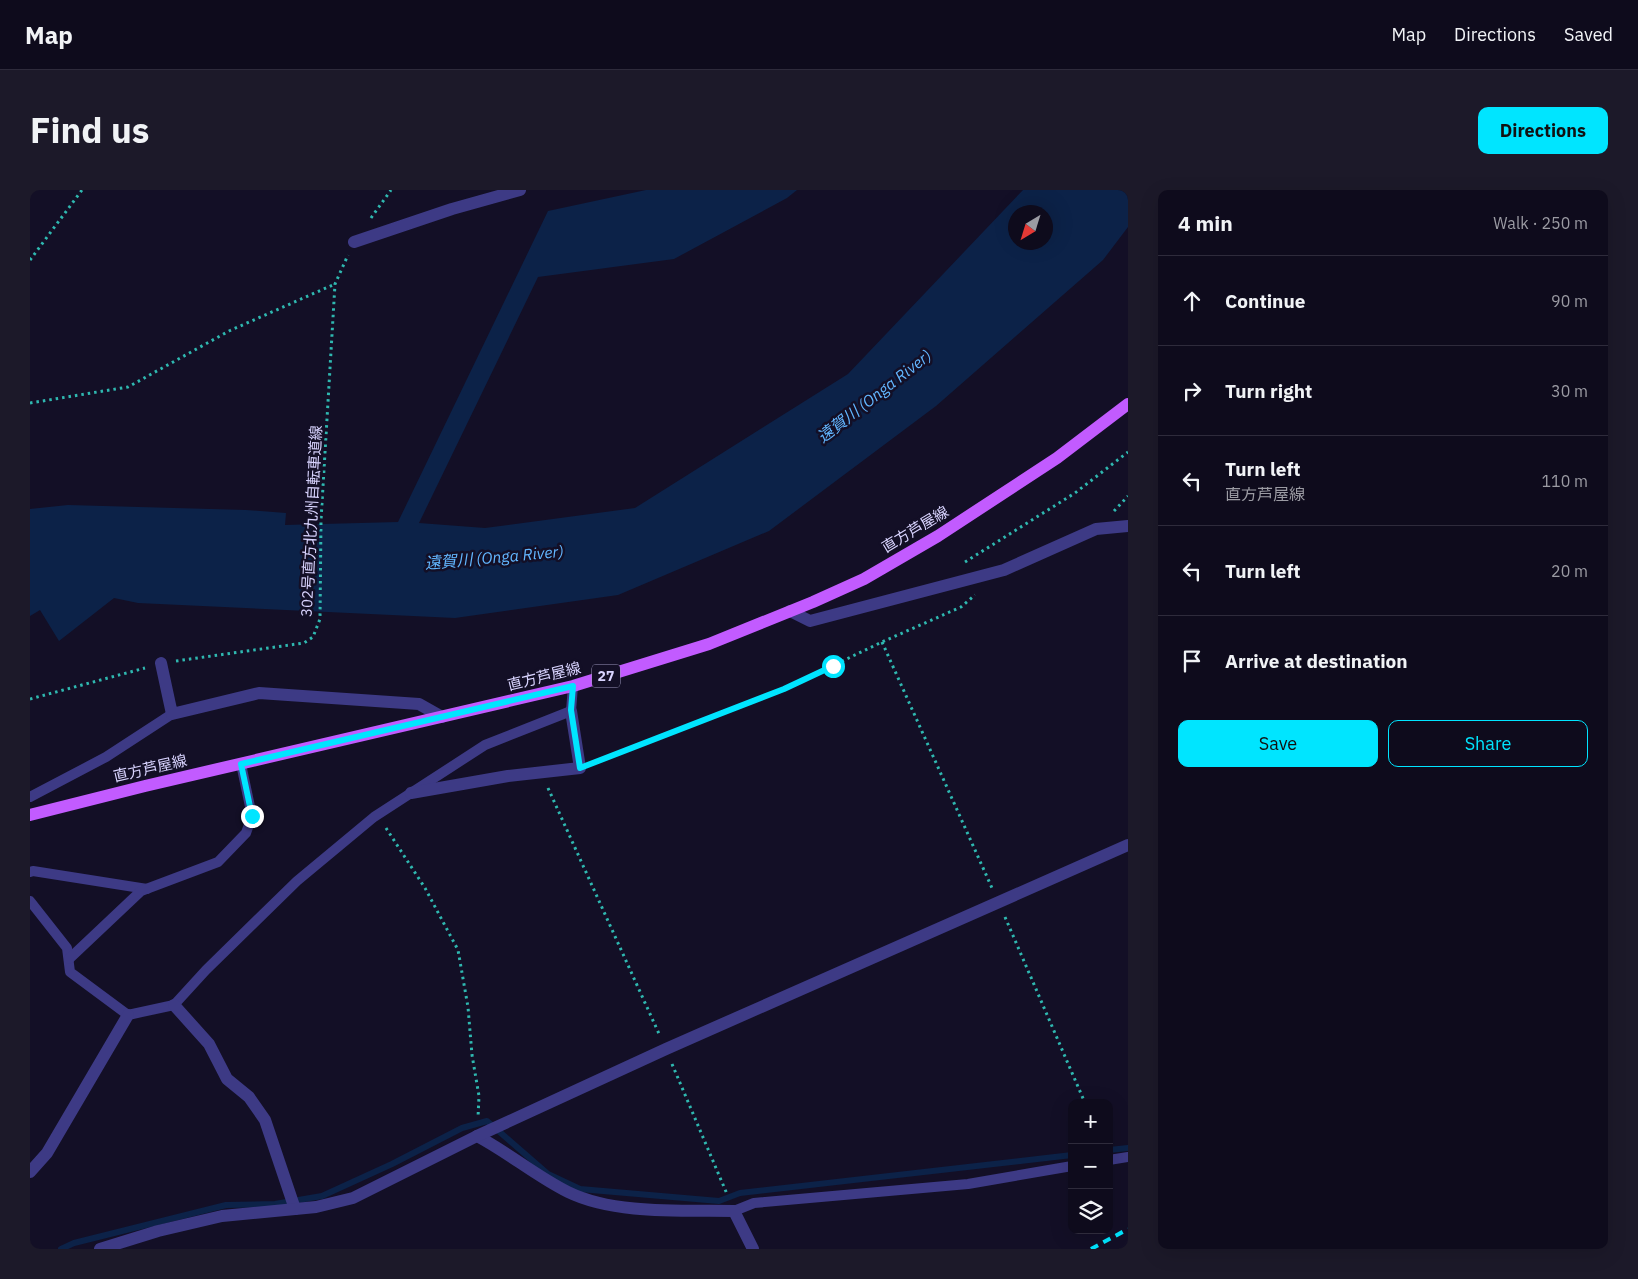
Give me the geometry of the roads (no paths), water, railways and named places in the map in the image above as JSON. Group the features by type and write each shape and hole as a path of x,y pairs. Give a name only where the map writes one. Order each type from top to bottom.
{"main road":[{"name":"直方芦屋線","path":"30,814 573,686 709,644 790,612 864,579 938,536 1057,458 1128,404"}],"street":[{"path":"354,242 452,209 520,190"},
{"path":"790,612 810,621 819,619 1004,570 1096,529 1128,526"},
{"path":"160,664 172,714 259,693 419,704 442,717"},
{"path":"411,793 508,776 580,768 571,710"},
{"path":"100,1249 158,1231 222,1216 316,1207 353,1198 477,1136 666,1049 1128,845"},
{"path":"174,1005 209,1044 227,1079 248,1097 265,1120 295,1209"},
{"path":"30,1172 47,1153 128,1015"},
{"path":"477,1136 503,1150 539,1176 582,1198 635,1209 734,1211 753,1249"}],"lane":[{"path":"30,901 67,948 70,972 128,1015 174,1005 206,970 297,880 374,817 485,745 571,710 573,686"},
{"path":"30,797 106,757 172,714"},
{"path":"69,959 141,891 218,862 246,833 252,816 241,764"},
{"path":"30,872 147,889"},
{"path":"1113,1160 1128,1158"},
{"path":"734,1211 754,1203 968,1184 1068,1167"}],"water":[{"name":"遠賀川 (Onga River)","path":"646,190 797,190 787,198 674,259 538,277 419,523 485,528 635,508 848,374 1008,206 1008,250 1053,250 1053,205 1009,205 1023,190 1128,190 1128,227 1103,260 936,406 769,531 618,595 455,618 138,603 114,598 59,641 40,610 30,616 30,509 68,505 246,510 286,513 285,525 398,522 548,211"}],"waterway":[{"path":"61,1249 74,1243 226,1205 275,1204 322,1196 392,1164 462,1128 487,1121 548,1174 580,1189 719,1201 740,1193 1068,1155"},
{"path":"1113,1150 1128,1148"}],"railway":[{"path":"1091,1249 1128,1229"}]}
